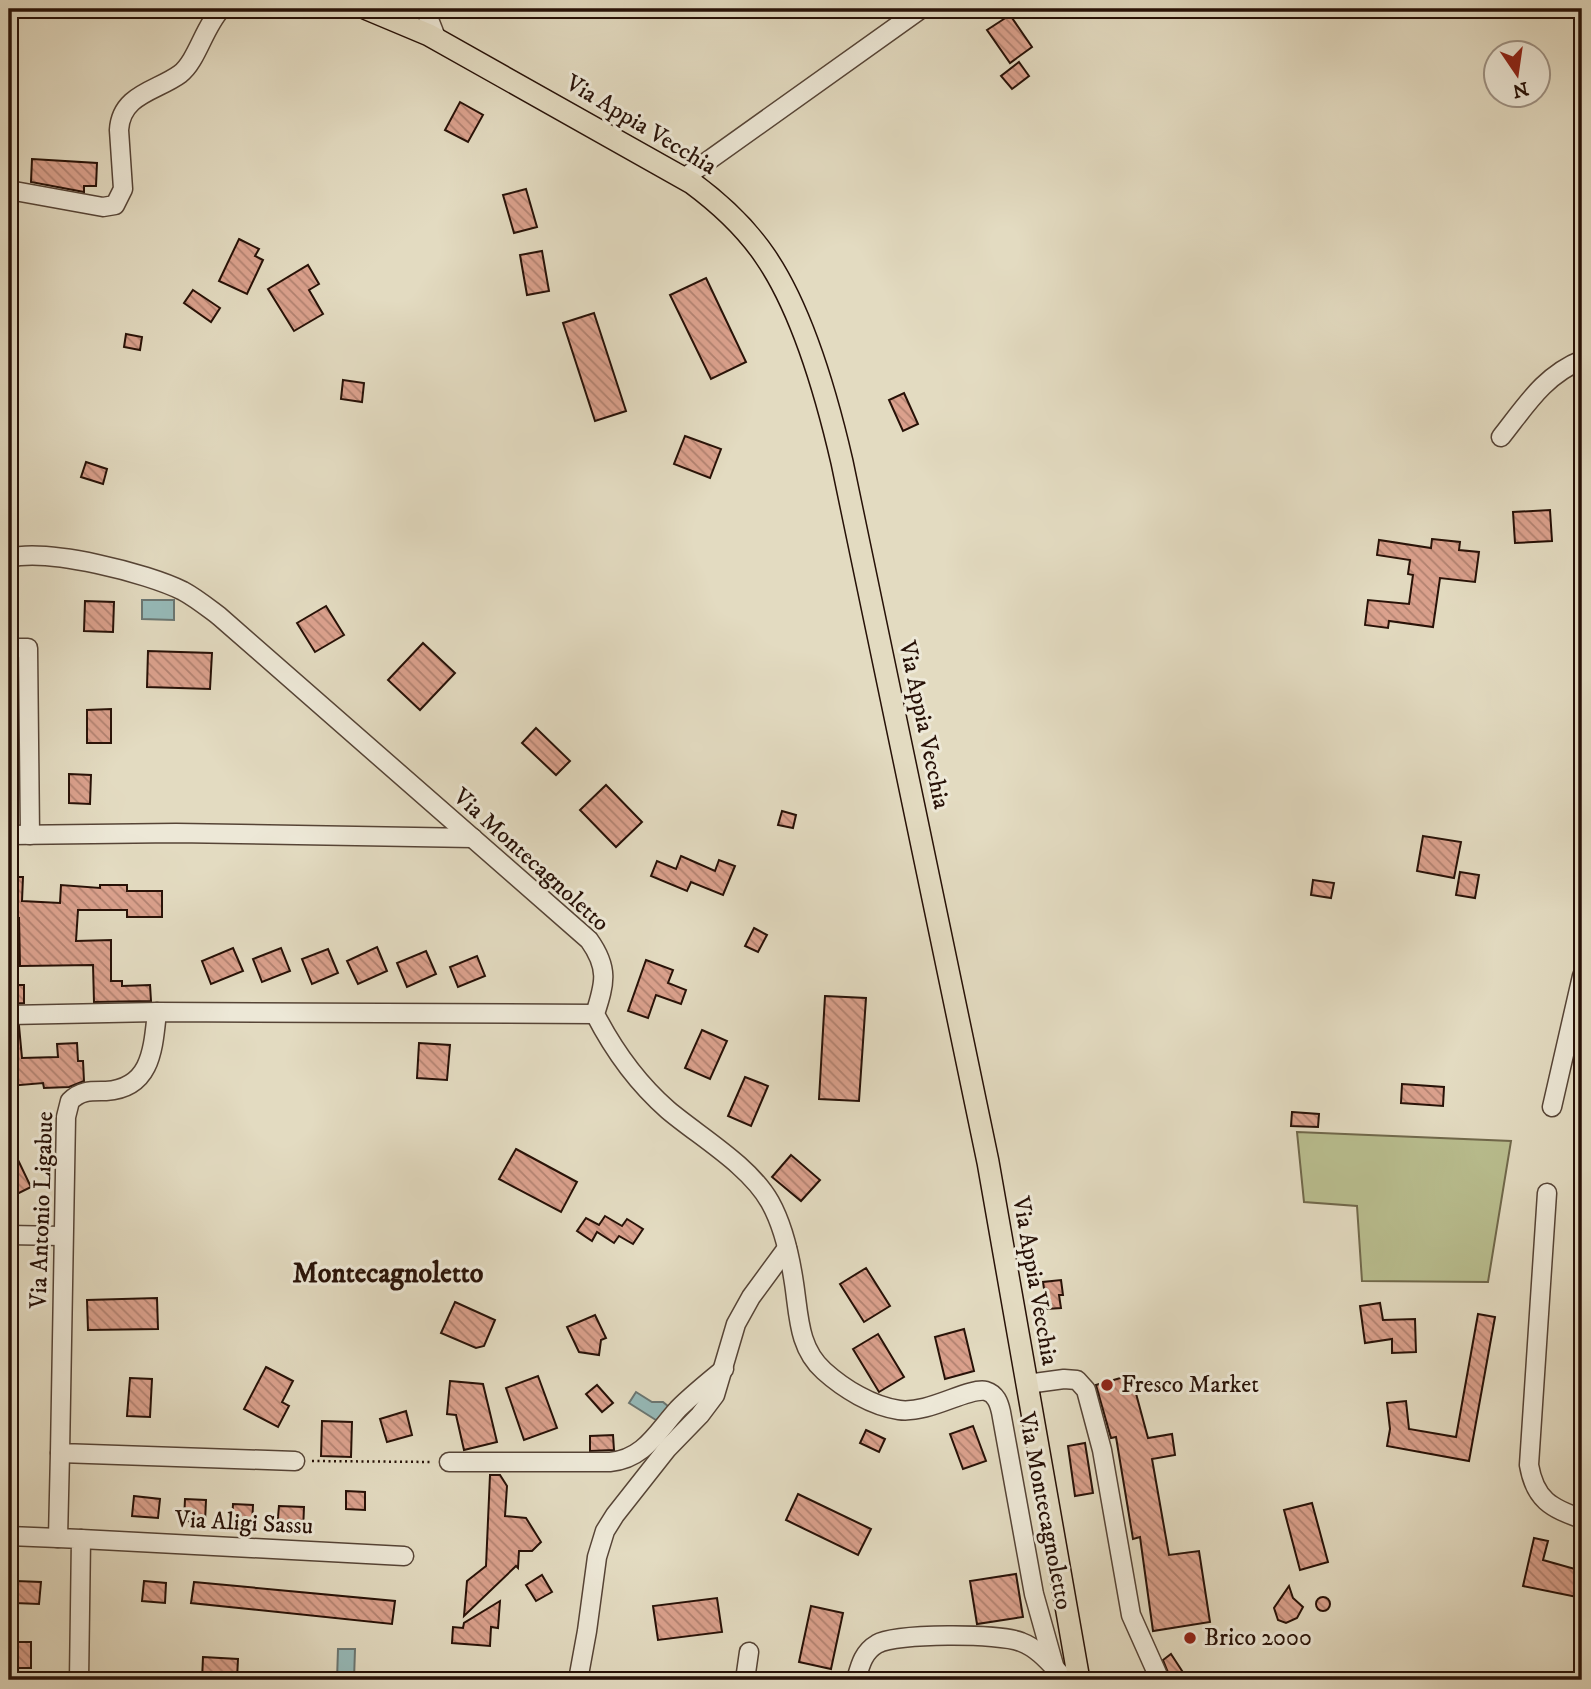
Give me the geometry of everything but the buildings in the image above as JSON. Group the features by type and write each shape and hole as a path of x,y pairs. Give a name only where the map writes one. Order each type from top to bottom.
{"main road":[{"name":"Via Appia Vecchia","path":"367,9 437,40 684,178 714,200 756,244 775,272 798,321 834,429 981,1125 1079,1680"}],"street":[{"path":"9,190 103,207 116,205 123,194 120,122 125,108 141,95 182,73 190,63 208,25 221,9"},
{"path":"425,9 437,40"},
{"path":"684,178 921,9"},
{"path":"1501,438 1544,383 1562,369 1582,360"},
{"name":"Via Montecagnoletto","path":"9,558 28,554 65,558 149,578 196,599 219,616 589,940 601,961 604,974 603,988 594,1014 615,1053 647,1090 758,1185 772,1206 787,1248 799,1324 806,1347 817,1364 837,1381 869,1400 899,1410 931,1407 981,1391 989,1392 995,1397 1001,1412 1034,1594 1060,1675"},
{"path":"9,648 28,648 30,835"},
{"path":"9,835 176,832 473,838"},
{"path":"1552,1107 1582,976"},
{"path":"9,1015 157,1012 594,1014"},
{"name":"Via Antonio Ligabue","path":"60,1453 68,1107 70,1101 79,1094 117,1089 137,1079 149,1060 157,1012"},
{"path":"1547,1193 1529,1465 1535,1485 1544,1501 1582,1519"},
{"path":"9,1235 63,1236"},
{"path":"578,1680 597,1557 605,1531 658,1460 712,1401 743,1311 787,1248"},
{"path":"449,1462 610,1462 631,1458 643,1450 679,1409 724,1369"},
{"path":"1027,1384 1077,1380 1086,1390 1102,1450 1131,1615 1160,1680"},
{"path":"58,1538 60,1453 295,1461"},
{"name":"Via Aligi Sassu","path":"9,1536 404,1556"},
{"path":"79,1680 81,1539"},
{"path":"856,1680 869,1650 880,1642 899,1638 1008,1638 1035,1649 1060,1675"},
{"path":"745,1680 749,1652"}],"path":[{"path":"295,1461 449,1462"}],"green space":[{"path":"1297,1132 1511,1141 1488,1282 1362,1281 1357,1206 1304,1202"}],"water":[{"path":"142,600 174,600 174,620 142,619"},
{"path":"636,1392 652,1402 663,1402 669,1407 659,1422 629,1403"},
{"path":"338,1649 355,1649 354,1680 337,1680"}],"place":[{"name":"Fresco Market","path":"1107,1385"},
{"name":"Brico 2000","path":"1190,1638"}],"district":[{"name":"Montecagnoletto","path":"388,1273"}]}
